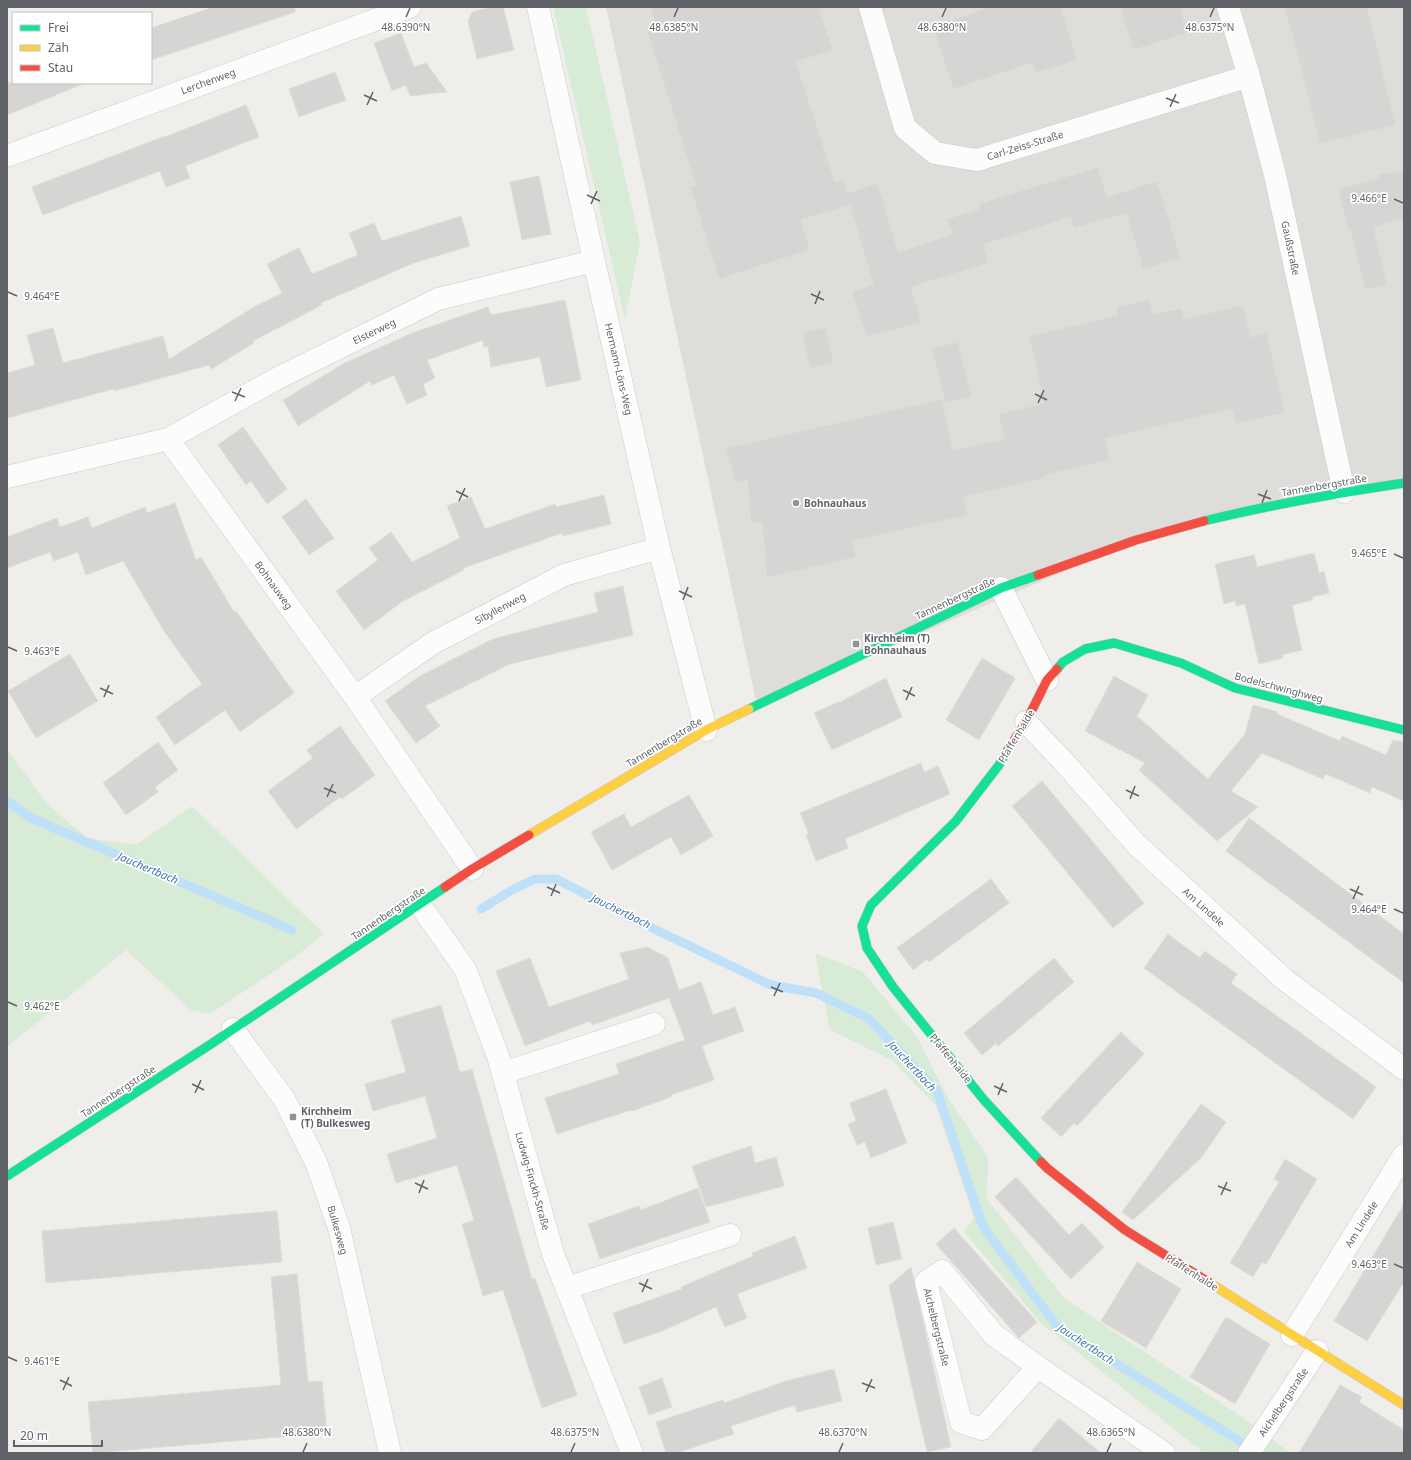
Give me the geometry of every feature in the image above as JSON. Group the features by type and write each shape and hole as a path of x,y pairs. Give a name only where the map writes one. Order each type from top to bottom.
{"street":[{"name":"Lerchenweg","path":"7,156 410,7"},
{"name":"Hermann-Löns-Weg","path":"538,7 659,548 706,730"},
{"name":"Carl-Zeiss-Straße","path":"870,7 905,128 935,153 977,160 1249,76"},
{"name":"Gaußstraße","path":"1228,7 1249,76 1275,175 1344,492"},
{"name":"Elsterweg","path":"168,439 278,378 438,299 594,261"},
{"path":"7,477 168,439"},
{"name":"Bohnauweg","path":"168,439 355,697 472,869"},
{"name":"Tannenbergstraße","path":"7,1176 233,1029 472,869 706,730 1001,588 1169,530 1250,510 1344,492 1404,483"},
{"name":"Sibyllenweg","path":"355,697 433,643 564,575 659,548"},
{"path":"1001,588 1047,680"},
{"name":"Bodelschwinghweg","path":"1047,680 1063,662 1085,648 1114,643 1181,663 1235,688 1404,730"},
{"name":"Pfaffenhalde","path":"1047,680 1026,722 999,765 956,821 871,905 862,926 867,948 893,987 984,1100 1047,1168 1125,1230 1404,1405"},
{"name":"Am Lindele","path":"1026,722 1063,761 1136,845 1284,980 1404,1069"},
{"name":"Ludwig-Finckh-Straße","path":"420,905 465,969 498,1056 553,1254 632,1453"},
{"path":"503,1073 654,1024"},
{"name":"Bulkesweg","path":"233,1029 284,1099 316,1162 339,1228 390,1453"},
{"name":"Am Lindele","path":"1292,1335 1404,1155"},
{"path":"567,1288 730,1235"},
{"name":"Aichelbergstraße","path":"1038,1367 982,1428 961,1422 926,1282 942,1271 994,1334 1038,1367 1164,1453"},
{"name":"Aichelbergstraße","path":"1249,1453 1317,1351"}],"shaded area":[{"path":"606,7 1404,7 1404,483 1136,540 757,705"}],"green space":[{"path":"553,7 586,7 640,242 625,320"},
{"path":"7,749 46,803 87,838 136,845 192,806 324,934 291,960 210,1014 191,1010 126,950 7,1047"},
{"path":"815,953 863,972 917,1037 948,1098 988,1157 987,1199 1064,1298 1240,1416 1291,1453 1204,1453 1041,1323 964,1232 974,1218 936,1106 893,1061 830,1030"}],"building":[{"path":"214,7 295,7 295,12 152,60 152,28"},
{"path":"492,7 503,7 514,50 477,59 468,21 472,12"},
{"path":"650,7 819,7 833,50 796,62 835,182 843,180 847,193 878,183 898,252 952,234 947,219 979,209 978,204 1098,167 1107,197 1157,181 1181,258 1143,269 1126,214 1074,228 1071,217 983,245 989,263 911,287 922,323 866,337 852,291 873,285 850,205 801,220 810,250 719,279 690,187 696,186 646,27 655,24"},
{"path":"990,7 1061,7 1077,60 1035,73 1032,63 953,89 933,26"},
{"path":"1120,7 1180,7 1188,33 1133,50"},
{"path":"1284,7 1367,7 1396,125 1320,144 1295,44"},
{"path":"401,33 414,67 426,63 447,92 410,96 406,85 392,91 374,43"},
{"path":"335,72 346,100 299,117 289,89"},
{"path":"7,83 83,84 7,115"},
{"path":"246,105 259,137 185,166 190,178 166,187 160,171 43,215 32,187"},
{"path":"1404,169 1404,219 1374,227 1387,285 1365,290 1350,229 1348,229 1338,189 1378,178 1378,175"},
{"path":"539,176 551,234 522,240 510,182"},
{"path":"461,216 470,246 414,263 321,303 322,305 253,341 254,343 211,369 209,365 7,418 7,373 35,365 27,335 53,328 63,363 163,336 169,359 256,306 282,293 267,264 290,252 299,248 312,274 358,255 349,233 374,223 382,241"},
{"path":"1149,299 1153,314 1182,308 1184,319 1243,305 1250,337 1267,333 1285,413 1236,424 1232,409 1105,439 1110,460 1045,475 1046,478 964,497 968,515 853,541 856,557 767,578 762,522 751,523 747,480 735,483 726,448 942,399 953,450 1004,439 998,414 1044,403 1029,336 1118,315 1116,307"},
{"path":"565,300 581,380 546,387 540,357 491,367 488,346 484,347 483,340 427,360 435,378 423,384 427,395 407,404 394,375 372,385 370,381 298,426 283,400 343,364 412,333 488,307 491,315"},
{"path":"826,327 834,363 810,369 802,333"},
{"path":"958,342 972,397 945,403 932,348"},
{"path":"243,427 287,489 267,504 251,481 246,485 218,445"},
{"path":"604,495 611,524 563,536 562,533 463,568 464,570 403,601 364,630 336,591 378,560 369,548 391,532 412,562 460,538 447,506 471,497 485,529 555,504 556,507"},
{"path":"306,499 334,538 309,555 282,517"},
{"path":"175,503 196,560 201,557 234,612 236,611 294,693 240,732 225,710 175,745 156,717 202,684 164,631 123,561 86,575 78,552 54,561 50,552 7,568 7,537 57,518 60,527 88,517 92,528 145,507 147,513"},
{"path":"1314,553 1319,573 1324,571 1329,593 1312,597 1313,600 1292,605 1302,650 1282,655 1283,658 1259,664 1245,604 1236,606 1235,601 1224,604 1215,564 1254,555 1257,567"},
{"path":"623,586 633,635 510,664 425,706 440,726 416,743 385,701 420,676 493,639 598,612 594,593"},
{"path":"70,654 98,701 36,738 8,691"},
{"path":"982,658 1015,678 979,740 946,720"},
{"path":"1114,676 1148,695 1137,716 1208,779 1245,734 1253,705 1278,712 1277,714 1340,741 1342,736 1386,755 1393,740 1404,742 1404,801 1372,787 1370,793 1326,774 1323,779 1262,753 1231,791 1258,807 1217,841 1139,770 1145,763 1085,731"},
{"path":"886,678 902,717 832,750 814,713 838,703"},
{"path":"340,726 375,775 342,799 340,797 296,829 268,791 313,758 307,750"},
{"path":"158,742 178,770 155,787 158,792 126,815 103,783"},
{"path":"921,763 924,772 938,766 950,794 845,839 848,848 816,861 806,835 809,834 800,813"},
{"path":"1042,781 1144,903 1113,928 1012,806"},
{"path":"689,795 713,836 681,855 671,837 612,870 591,832 624,814 631,827"},
{"path":"1249,818 1404,934 1404,983 1226,851"},
{"path":"991,879 1009,903 929,962 927,959 913,970 897,948"},
{"path":"1168,934 1200,958 1205,951 1237,974 1231,983 1376,1087 1353,1119 1144,968"},
{"path":"647,947 668,958 679,990 701,982 713,1015 735,1007 744,1031 702,1046 714,1080 632,1111 631,1110 557,1134 545,1098 619,1074 616,1064 685,1040 669,998 592,1025 590,1021 525,1046 496,971 530,958 549,1007 629,979 620,953"},
{"path":"1054,958 1074,982 998,1046 996,1043 982,1055 964,1033"},
{"path":"441,1005 460,1072 472,1069 532,1279 535,1278 577,1395 542,1408 503,1290 483,1296 462,1224 474,1220 457,1165 396,1183 387,1154 437,1138 425,1096 373,1111 365,1084 406,1072 391,1020"},
{"path":"1121,1032 1144,1054 1077,1126 1074,1123 1061,1137 1041,1118"},
{"path":"886,1089 907,1143 871,1158 865,1142 857,1145 848,1124 856,1121 850,1103"},
{"path":"1201,1104 1226,1122 1201,1158 1133,1220 1122,1212"},
{"path":"751,1146 755,1163 776,1157 784,1186 706,1207 692,1166"},
{"path":"1285,1159 1317,1179 1266,1264 1262,1262 1253,1277 1230,1263 1279,1182 1274,1179"},
{"path":"1016,1177 1069,1235 1082,1223 1104,1247 1071,1279 995,1197"},
{"path":"698,1188 710,1222 600,1259 588,1224 639,1206 641,1210"},
{"path":"1404,1204 1404,1282 1367,1341 1334,1321"},
{"path":"277,1211 282,1262 46,1283 42,1231"},
{"path":"893,1222 902,1259 876,1265 868,1228"},
{"path":"954,1228 1037,1322 1019,1338 936,1244"},
{"path":"795,1236 807,1268 737,1294 747,1318 725,1327 716,1307 662,1331 624,1344 613,1313 682,1289 681,1287 753,1256 752,1253"},
{"path":"1137,1262 1181,1289 1146,1348 1101,1321"},
{"path":"911,1267 951,1447 927,1452 889,1286"},
{"path":"297,1274 308,1382 322,1381 327,1433 93,1453 88,1402 281,1385 271,1277"},
{"path":"1226,1317 1270,1344 1235,1404 1190,1377"},
{"path":"834,1369 842,1401 797,1412 795,1405 731,1426 734,1434 677,1453 666,1453 656,1422 723,1400 724,1403 786,1381"},
{"path":"662,1378 672,1407 649,1415 639,1387"},
{"path":"1340,1385 1362,1397 1359,1402 1404,1430 1404,1453 1299,1453"},
{"path":"1059,1418 1101,1453 1030,1453"}],"waterway":[{"name":"Jauchertbach","path":"7,801 31,818 292,930"},
{"name":"Jauchertbach","path":"481,909 512,890 535,879 556,879 642,923 771,985 816,993 868,1018 937,1091 983,1227 1057,1326 1252,1449"}],"traffic: fast":[{"path":"1204,521 1304,500 1404,483"},
{"path":"749,709 1001,588 1038,575"},
{"path":"1057,669 1063,662 1085,649 1114,643 1181,663 1235,688 1404,730"},
{"path":"1009,748 999,765 956,821 871,905 862,926 867,948 893,987 984,1100 1041,1162"},
{"path":"7,1176 211,1044 445,887"}],"traffic: slow":[{"path":"529,835 706,730 749,709"},
{"path":"1210,1283 1404,1405"}],"traffic: jam":[{"path":"1038,575 1136,540 1204,521"},
{"path":"1009,748 1026,722 1047,680 1057,669"},
{"path":"445,887 529,835"},
{"path":"1041,1162 1125,1230 1210,1283"}],"place":[{"name":"Bohnauhaus","path":"796,503"},
{"name":"Kirchheim (T) Bohnauhaus","path":"856,644"},
{"name":"Kirchheim (T) Bulkesweg","path":"293,1117"}]}
